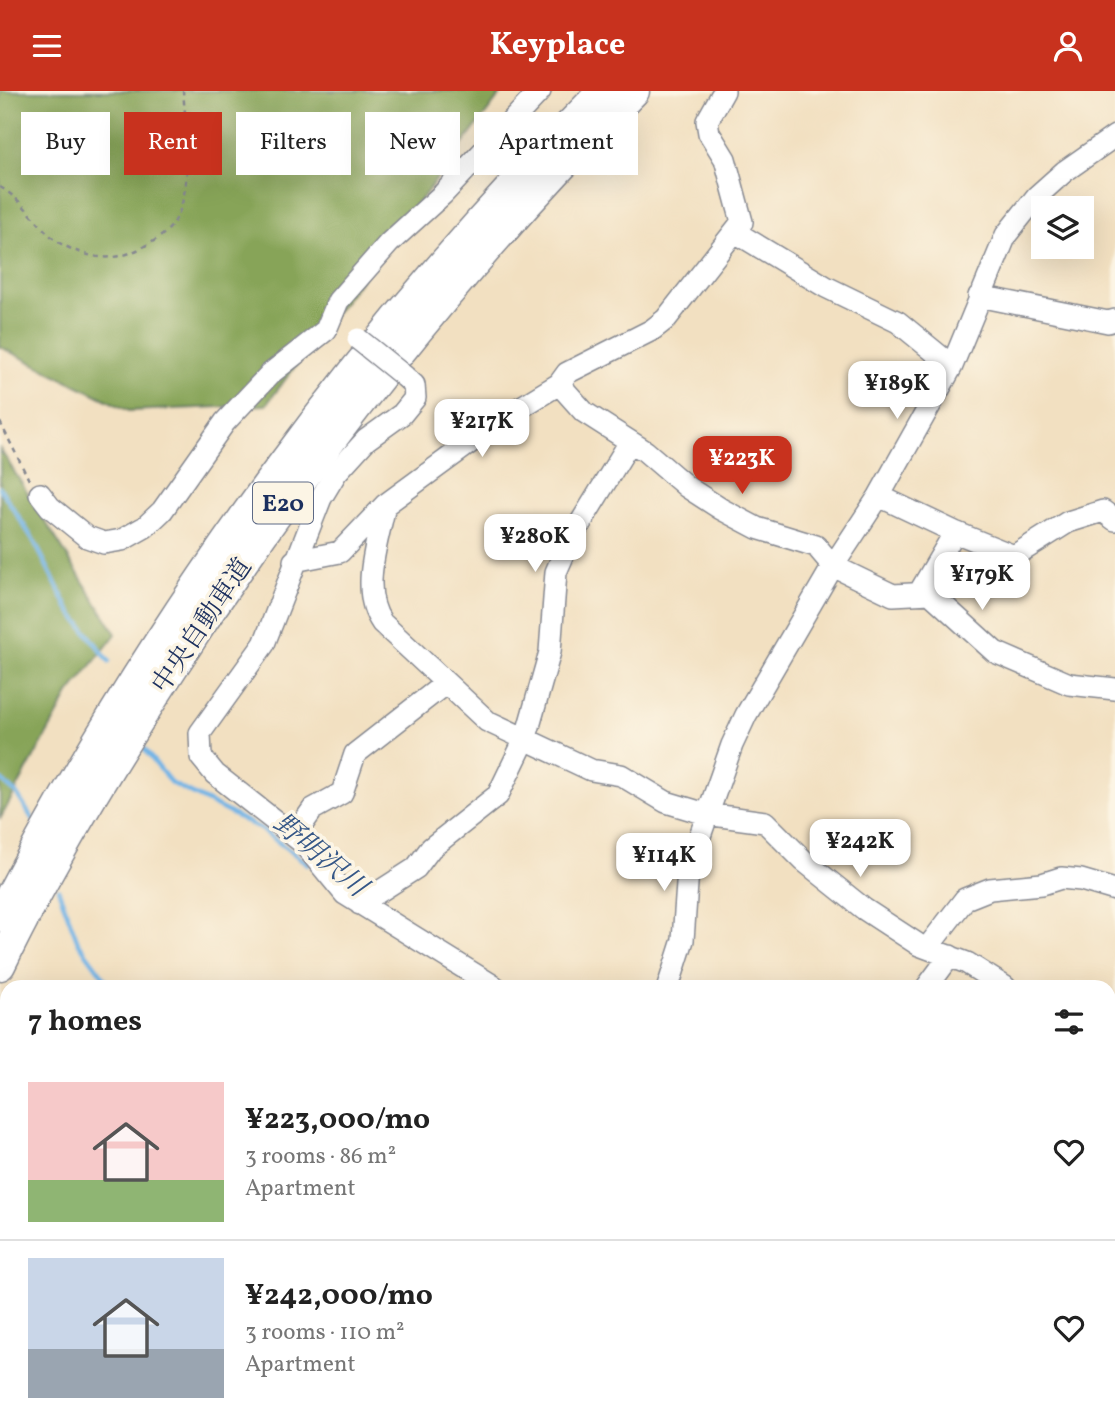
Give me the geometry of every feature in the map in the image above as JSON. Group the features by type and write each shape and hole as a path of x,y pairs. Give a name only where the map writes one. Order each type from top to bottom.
{"highway":[{"name":"中央自動車道","path":"0,916 125,696 194,591 275,477 411,299 603,91"},
{"name":"中央自動車道","path":"0,965 57,855 140,717 255,544 330,439 429,314 592,133 634,91"}],"street":[{"path":"326,330 338,301 389,243 443,194 540,91"},
{"path":"294,561 340,552 385,505 505,417 559,384 567,373 666,319 742,222 742,213 726,159 709,133 707,121 724,91"},
{"path":"670,980 683,940 688,870 706,814 746,715 833,566 879,496 952,366 1006,235 1037,196 1065,171 1114,139"},
{"path":"735,233 826,287 898,322 952,366"},
{"path":"979,296 1108,322 1115,320"},
{"path":"40,494 50,507 87,537 104,543 122,540 145,527 162,510 225,422 270,374 326,330 337,328 358,339 414,385 415,398 402,414 366,440 336,474 321,498 294,561 264,644 200,733 201,757 215,773 294,836 345,894 484,980"},
{"path":"559,384 584,412 721,509 757,528 816,546 833,566 893,595 930,593 995,652 1069,684 1115,689"},
{"path":"360,904 416,868 431,848 498,795 526,737 550,652 556,572 570,540 630,442"},
{"path":"879,496 1014,556 1068,522 1103,511 1115,520"},
{"path":"385,505 373,563 374,611 383,623 487,721 526,737 591,770 621,775 666,802 706,814 765,822 831,884 919,945 950,956 993,980"},
{"path":"919,593 955,532"},
{"path":"294,836 313,809 342,793 355,754 446,683"},
{"path":"928,947 965,899 990,890 1042,884 1061,878 1081,880 1115,890"},
{"path":"932,980 950,956"}],"path":[{"path":"0,187 29,209 59,243 89,257 112,259 135,252 164,234 177,218 186,179 183,91"},
{"path":"0,422 27,479 40,494"}],"green space":[{"path":"0,91 503,91 487,112 474,112 474,129 460,148 460,112 365,112 365,175 440,175 266,405 129,411 0,347"},
{"path":"0,449 116,634 69,694 0,819"}],"waterway":[{"name":"野明沢川","path":"0,488 34,541 68,608 109,661"},
{"name":"野明沢川","path":"144,749 171,783 259,828 308,864"},
{"path":"0,779 16,793 33,820"},
{"path":"58,889 78,942 106,980"}]}
